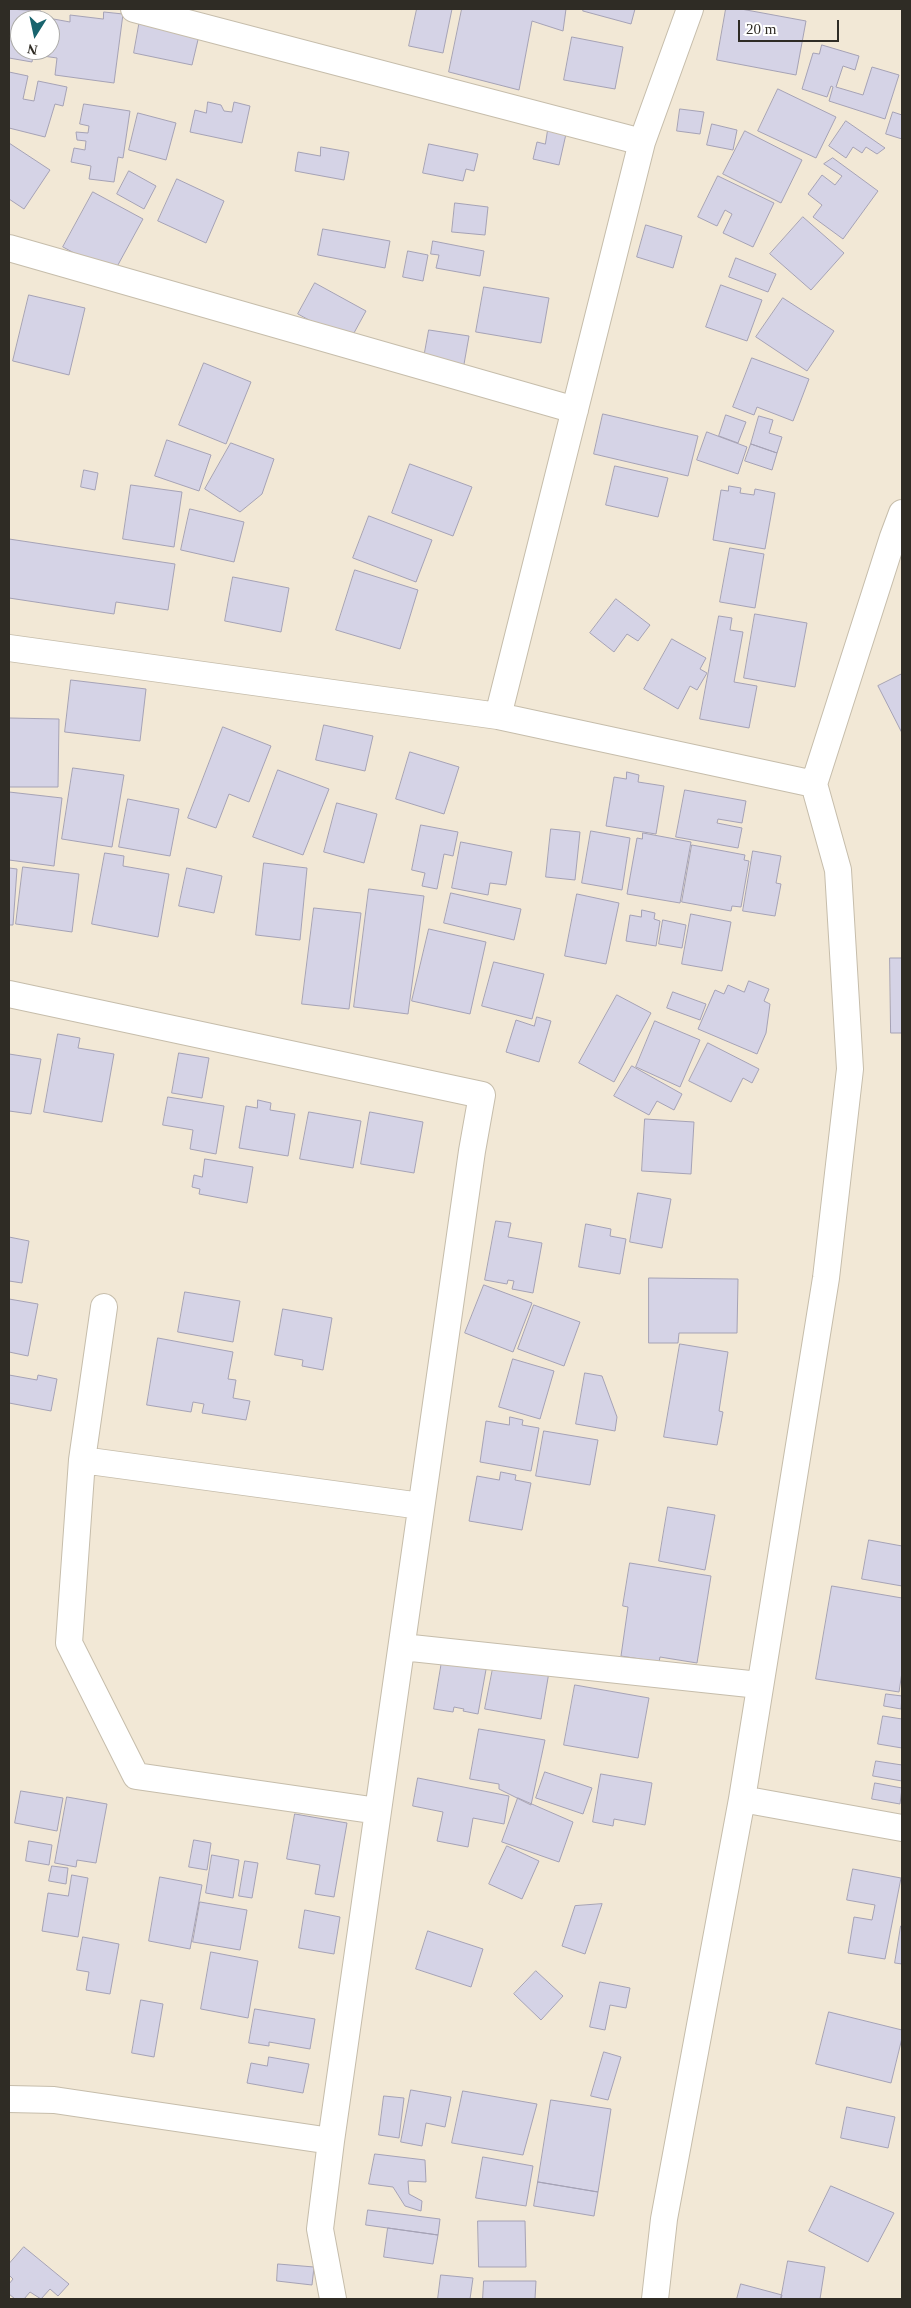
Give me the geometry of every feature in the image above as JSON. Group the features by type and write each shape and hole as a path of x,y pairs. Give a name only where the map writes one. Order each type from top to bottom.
{"street":[{"path":"134,9 642,142"},
{"path":"498,716 642,142 690,9"},
{"path":"9,248 575,410"},
{"path":"655,2299 664,2219 742,1799 826,1278 850,1069 838,870 814,784 902,513"},
{"path":"9,648 498,716 814,784"},
{"path":"9,994 482,1095 472,1151 320,2229 333,2299"},
{"path":"104,1307 82,1460 69,1643 136,1776 378,1810"},
{"path":"82,1460 422,1506"},
{"path":"402,1647 759,1685"},
{"path":"742,1799 902,1828"},
{"path":"9,2099 54,2100 331,2141"}],"building":[{"path":"9,9 25,10 10,10 9,58"},
{"path":"417,9 452,9 443,53 409,46"},
{"path":"462,9 566,9 563,31 532,21 519,90 449,72"},
{"path":"584,9 635,9 631,24 583,11"},
{"path":"726,9 741,9 806,21 796,75 717,60"},
{"path":"104,12 123,14 114,83 55,75 57,60 60,60 60,20 70,22 70,15 103,19"},
{"path":"141,14 201,27 192,65 134,53"},
{"path":"572,37 623,47 615,89 564,80"},
{"path":"822,45 859,56 855,70 843,66 836,87 863,95 872,67 899,75 885,119 829,101 833,87 831,86 827,97 802,89 813,53 819,54"},
{"path":"9,72 28,76 23,99 34,101 38,81 67,87 63,106 55,104 45,137 9,128"},
{"path":"778,89 836,117 816,158 758,131"},
{"path":"208,102 221,105 224,111 232,112 234,102 250,106 242,143 190,132 195,110 206,113"},
{"path":"84,104 130,111 123,158 118,157 114,182 89,179 91,166 71,162 74,148 85,150 86,141 77,140 76,132 88,133 89,126 80,124"},
{"path":"680,109 704,112 700,134 677,131"},
{"path":"893,112 902,115 902,139 886,134"},
{"path":"138,113 176,123 166,160 129,150"},
{"path":"846,121 885,148 877,154 866,147 862,153 853,147 846,158 829,146"},
{"path":"712,124 737,130 733,150 707,145"},
{"path":"548,130 566,134 559,165 533,159 537,142 545,144"},
{"path":"745,131 802,160 781,203 723,174"},
{"path":"9,143 50,170 24,209 9,199"},
{"path":"429,144 478,154 474,171 466,169 463,181 423,173"},
{"path":"321,147 349,152 344,180 295,171 298,152 320,156"},
{"path":"833,158 878,191 843,239 813,217 822,205 808,194 822,175 835,185 842,176 824,164"},
{"path":"129,171 156,186 144,209 117,194"},
{"path":"718,176 774,203 753,247 723,233 732,214 725,210 717,226 698,217"},
{"path":"177,179 224,201 206,243 158,221"},
{"path":"93,192 143,219 113,274 63,247"},
{"path":"455,203 488,207 485,235 452,232"},
{"path":"803,217 844,253 811,290 770,254"},
{"path":"646,225 682,236 673,268 637,257"},
{"path":"323,229 390,241 385,268 318,255"},
{"path":"433,241 484,251 480,276 436,268 439,255 431,254"},
{"path":"408,251 428,255 423,281 403,277"},
{"path":"736,258 776,274 768,292 729,277"},
{"path":"315,283 366,311 349,342 298,314"},
{"path":"721,285 762,300 747,341 706,327"},
{"path":"484,287 549,298 541,343 476,332"},
{"path":"29,295 85,308 69,375 13,361"},
{"path":"783,298 834,331 807,371 756,337"},
{"path":"429,330 469,336 461,381 421,374"},
{"path":"752,358 809,379 793,421 757,407 754,415 733,407"},
{"path":"204,363 251,382 226,444 179,425"},
{"path":"603,414 698,436 688,476 594,454"},
{"path":"726,415 746,422 738,443 719,436"},
{"path":"759,416 773,420 769,433 782,437 777,453 751,444"},
{"path":"707,432 747,447 738,474 697,460"},
{"path":"167,440 211,455 199,491 155,476"},
{"path":"231,443 274,459 262,494 240,512 205,489"},
{"path":"751,444 777,453 772,470 745,461"},
{"path":"410,464 472,487 453,536 392,513"},
{"path":"615,466 668,478 658,517 606,505"},
{"path":"84,470 98,473 95,490 81,487"},
{"path":"131,485 182,492 174,547 123,539"},
{"path":"729,486 741,488 740,493 754,495 755,489 775,493 765,549 713,540 721,490 728,491"},
{"path":"190,509 244,522 234,562 181,550"},
{"path":"369,516 432,540 416,582 353,558"},
{"path":"9,539 175,564 168,610 116,602 114,614 9,598"},
{"path":"730,548 764,554 755,608 720,602"},
{"path":"355,570 418,590 400,649 336,630"},
{"path":"233,577 289,588 281,632 225,621"},
{"path":"616,599 650,625 638,641 627,634 614,652 590,633"},
{"path":"755,614 807,623 795,687 744,678"},
{"path":"719,616 732,618 730,630 743,632 734,682 757,686 749,728 700,719"},
{"path":"672,639 706,658 700,669 707,673 697,690 690,686 678,709 644,689"},
{"path":"902,674 902,733 878,686"},
{"path":"71,680 146,689 140,741 65,732"},
{"path":"9,718 59,719 58,787 9,787"},
{"path":"324,725 373,736 365,771 316,760"},
{"path":"223,727 271,746 249,802 229,794 216,828 188,818"},
{"path":"410,752 459,767 444,814 396,799"},
{"path":"73,768 124,775 112,847 62,839"},
{"path":"278,770 329,789 303,855 253,837"},
{"path":"627,772 639,775 638,782 664,786 656,834 606,826 614,777 626,779"},
{"path":"685,790 746,801 742,823 718,819 717,823 742,828 738,848 676,837"},
{"path":"9,792 62,798 54,866 9,860"},
{"path":"128,799 179,809 170,856 119,847"},
{"path":"337,803 377,814 364,863 324,852"},
{"path":"421,825 458,832 453,856 444,854 437,889 422,886 425,873 412,870"},
{"path":"551,829 580,832 575,880 546,877"},
{"path":"591,831 630,838 622,890 582,883"},
{"path":"643,833 691,842 680,903 627,894 637,838 642,839"},
{"path":"461,842 512,852 506,885 490,883 488,895 452,888"},
{"path":"692,845 745,855 744,860 749,861 741,907 732,906 731,911 682,902"},
{"path":"753,851 781,856 776,883 781,884 775,916 743,911"},
{"path":"105,853 124,856 123,866 169,874 158,937 92,924"},
{"path":"264,863 307,868 300,940 256,935"},
{"path":"23,867 79,874 72,932 16,924"},
{"path":"9,868 17,869 13,925 9,925"},
{"path":"187,868 222,876 214,913 179,906"},
{"path":"369,889 424,896 408,1014 354,1007"},
{"path":"451,893 521,909 514,940 444,923"},
{"path":"577,894 619,903 606,964 565,956"},
{"path":"314,908 361,913 349,1009 302,1004"},
{"path":"642,910 655,913 654,919 660,921 656,946 626,941 630,915 641,917"},
{"path":"691,914 731,922 722,971 682,964"},
{"path":"663,920 686,925 682,948 659,944"},
{"path":"429,929 486,942 470,1014 412,1001"},
{"path":"890,958 902,958 902,1033 891,1033"},
{"path":"494,962 544,974 532,1019 482,1006"},
{"path":"749,981 769,989 764,1001 770,1004 766,1033 757,1054 698,1029 715,990 724,994 728,985 744,992"},
{"path":"673,992 706,1004 700,1020 667,1008"},
{"path":"617,995 651,1013 614,1082 579,1063"},
{"path":"537,1017 551,1021 539,1062 506,1052 516,1020 534,1026"},
{"path":"655,1021 700,1040 680,1087 636,1067"},
{"path":"58,1034 80,1038 78,1048 114,1054 102,1122 44,1112"},
{"path":"708,1043 759,1069 752,1083 743,1078 731,1102 689,1081"},
{"path":"179,1053 209,1058 202,1098 172,1093"},
{"path":"9,1054 41,1059 31,1114 9,1111"},
{"path":"632,1066 682,1094 674,1110 657,1101 649,1115 614,1096"},
{"path":"168,1097 224,1106 216,1154 190,1149 193,1130 163,1125"},
{"path":"258,1100 271,1103 270,1110 295,1114 288,1156 239,1148 246,1106 257,1108"},
{"path":"309,1112 361,1121 353,1168 300,1159"},
{"path":"370,1112 423,1122 414,1173 361,1164"},
{"path":"645,1119 694,1122 691,1174 642,1171"},
{"path":"205,1159 253,1167 247,1203 199,1194 200,1189 192,1187 194,1175 202,1177"},
{"path":"638,1193 671,1199 662,1248 630,1242"},
{"path":"496,1221 511,1223 508,1237 542,1243 533,1293 512,1289 514,1281 508,1280 507,1284 485,1280"},
{"path":"586,1224 611,1229 610,1236 626,1239 620,1274 579,1267"},
{"path":"9,1237 29,1241 22,1283 9,1281"},
{"path":"649,1278 738,1279 737,1333 679,1333 678,1343 649,1343"},
{"path":"484,1285 532,1303 513,1352 465,1333"},
{"path":"185,1292 240,1301 233,1342 178,1332"},
{"path":"9,1299 38,1304 28,1356 9,1352"},
{"path":"534,1305 580,1322 564,1366 518,1349"},
{"path":"283,1309 332,1318 323,1370 302,1366 303,1360 275,1355"},
{"path":"158,1338 233,1352 228,1379 236,1380 233,1398 250,1401 246,1420 202,1413 204,1404 193,1402 191,1412 147,1405"},
{"path":"680,1344 728,1352 719,1411 723,1412 717,1445 664,1437"},
{"path":"513,1359 554,1371 540,1419 499,1407"},
{"path":"585,1373 602,1376 617,1417 615,1431 576,1424"},
{"path":"9,1375 37,1380 38,1375 57,1379 51,1411 9,1403"},
{"path":"510,1417 523,1420 522,1425 539,1428 531,1471 480,1462 486,1421 509,1425"},
{"path":"544,1431 598,1440 590,1485 536,1476"},
{"path":"501,1472 516,1475 515,1480 531,1483 522,1530 469,1521 477,1476 499,1480"},
{"path":"668,1507 715,1515 705,1570 659,1561"},
{"path":"869,1540 902,1546 902,1586 862,1579"},
{"path":"630,1563 711,1576 697,1663 660,1657 659,1662 621,1656 628,1607 623,1606"},
{"path":"832,1586 902,1598 902,1672 899,1692 816,1679"},
{"path":"442,1661 487,1664 478,1714 454,1707 453,1712 434,1709"},
{"path":"494,1663 549,1672 541,1719 485,1709"},
{"path":"575,1685 649,1698 638,1758 564,1745"},
{"path":"886,1694 902,1696 901,1709 884,1706"},
{"path":"883,1716 902,1719 902,1748 878,1744"},
{"path":"479,1729 545,1740 531,1805 499,1789 499,1784 470,1779"},
{"path":"876,1761 902,1765 902,1781 873,1776"},
{"path":"545,1772 592,1788 583,1814 536,1798"},
{"path":"601,1774 652,1783 645,1825 614,1819 613,1826 593,1822"},
{"path":"418,1778 509,1796 504,1824 473,1818 468,1847 437,1841 443,1812 413,1806"},
{"path":"875,1783 902,1788 900,1804 872,1799"},
{"path":"21,1791 63,1798 57,1831 15,1823"},
{"path":"67,1797 107,1804 96,1863 77,1860 76,1867 55,1863"},
{"path":"518,1798 573,1822 559,1862 502,1842"},
{"path":"295,1814 347,1823 334,1897 315,1894 320,1865 287,1859"},
{"path":"194,1840 211,1843 207,1870 189,1867"},
{"path":"29,1841 52,1845 49,1865 26,1861"},
{"path":"507,1846 539,1861 522,1899 489,1884"},
{"path":"212,1855 239,1860 233,1898 206,1893"},
{"path":"245,1861 258,1863 252,1898 239,1896"},
{"path":"52,1866 68,1868 66,1884 49,1881"},
{"path":"853,1869 901,1878 885,1959 848,1953 854,1917 872,1920 875,1905 847,1900"},
{"path":"72,1875 88,1878 78,1937 42,1931 48,1893 68,1896"},
{"path":"160,1877 202,1885 190,1949 149,1941"},
{"path":"200,1902 247,1910 240,1950 193,1942"},
{"path":"602,1904 585,1954 562,1946 575,1906"},
{"path":"305,1910 340,1917 334,1954 299,1948"},
{"path":"902,1926 902,1964 895,1963"},
{"path":"428,1931 483,1949 471,1987 416,1969"},
{"path":"83,1937 119,1944 110,1994 86,1990 89,1972 77,1970"},
{"path":"211,1952 258,1961 248,2018 201,2009"},
{"path":"536,1971 563,1996 541,2020 514,1994"},
{"path":"600,1982 630,1988 626,2008 610,2005 605,2030 590,2027"},
{"path":"141,2000 163,2004 154,2057 132,2053"},
{"path":"255,2009 315,2019 310,2049 269,2042 269,2046 249,2043"},
{"path":"829,2012 902,2030 902,2038 891,2083 816,2064"},
{"path":"604,2052 621,2057 608,2100 591,2096"},
{"path":"269,2057 309,2064 303,2093 247,2083 251,2063 267,2066"},
{"path":"411,2090 451,2097 445,2127 426,2123 422,2146 401,2142"},
{"path":"463,2091 537,2104 523,2155 452,2143"},
{"path":"384,2096 404,2098 399,2138 379,2135"},
{"path":"551,2100 611,2109 598,2192 538,2182"},
{"path":"847,2107 895,2117 888,2148 841,2138"},
{"path":"375,2154 425,2160 426,2182 408,2181 409,2194 422,2201 421,2211 405,2206 393,2187 369,2184"},
{"path":"483,2157 533,2166 526,2206 476,2198"},
{"path":"538,2182 598,2192 594,2216 534,2206"},
{"path":"831,2186 894,2213 868,2262 809,2231"},
{"path":"368,2210 440,2219 438,2235 366,2225"},
{"path":"478,2221 525,2221 526,2267 479,2267"},
{"path":"388,2228 438,2235 433,2264 384,2257"},
{"path":"24,2247 69,2284 58,2296 50,2289 41,2299 30,2292 24,2299 15,2299 9,2294 9,2284 13,2279 9,2275 9,2264"},
{"path":"788,2261 825,2267 820,2299 781,2299"},
{"path":"278,2264 314,2267 312,2285 277,2281"},
{"path":"441,2275 473,2278 470,2299 438,2299"},
{"path":"484,2281 536,2281 535,2299 483,2299"},
{"path":"741,2284 782,2295 781,2299 737,2299"}]}
